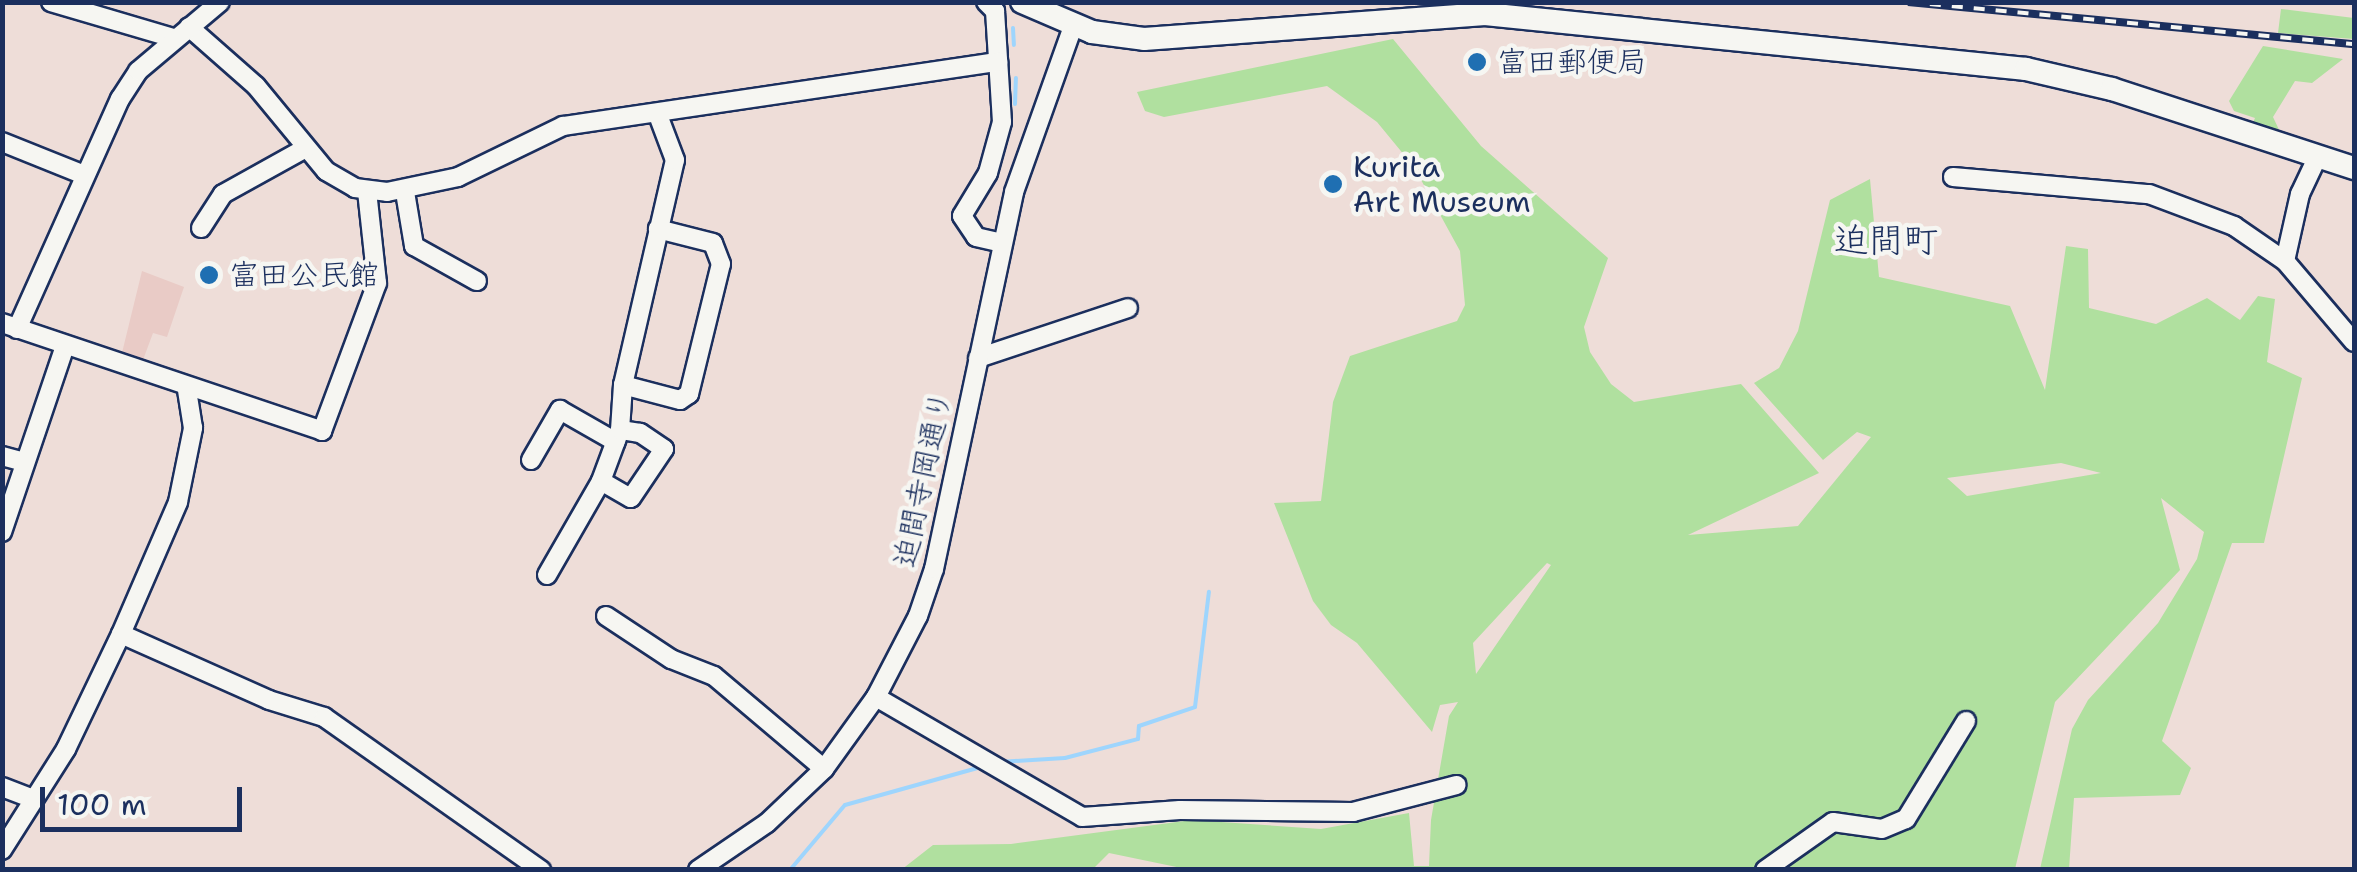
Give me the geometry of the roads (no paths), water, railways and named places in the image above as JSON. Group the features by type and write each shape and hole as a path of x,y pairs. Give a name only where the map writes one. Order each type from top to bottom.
{"main road":[{"path":"1022,2 1073,26 1144,39 1451,8 2045,72 2354,168"}],"street":[{"path":"51,2 181,33 256,86 335,178 367,191 406,192 458,177 563,126 998,62"},
{"path":"220,2 181,33 130,83 10,326 322,430 377,283 367,191"},
{"path":"986,2 995,10 999,133 988,173 962,216 976,236 1002,243"},
{"name":"迫間寺岡通り","path":"698,870 767,823 824,769 876,696 934,570 1002,243 1032,135 1073,26"},
{"path":"547,575 601,481 618,436 624,386 675,160 658,115"},
{"path":"2,142 82,174"},
{"path":"201,228 223,194 306,148"},
{"path":"2284,261 2300,194 2318,156"},
{"path":"1953,177 2055,182 2161,196 2234,226 2284,261 2354,342"},
{"path":"406,192 414,246 476,281"},
{"path":"624,386 680,400 689,394 721,264 713,243 658,229"},
{"path":"978,358 1128,308"},
{"path":"2,532 65,346"},
{"path":"2,850 34,799 122,634 178,502 192,428 187,388"},
{"path":"531,460 560,410 618,436 640,433 664,449 632,498 601,481"},
{"path":"2,456 24,462"},
{"path":"606,616 671,658 714,676 824,769"},
{"path":"122,634 269,700 324,716 541,870"},
{"path":"876,696 1082,817 1180,810 1353,812 1457,785"},
{"path":"1764,870 1833,822 1882,828 1906,819 1966,721"},
{"path":"2,788 34,799"}],"waterway":[{"path":"1013,28 1014,45"},
{"path":"1015,104 1016,78"},
{"path":"999,762 1065,758 1138,739 1139,726 1195,707 1209,592"},
{"path":"790,870 845,805 985,766"}],"railway":[{"path":"1908,2 2354,44"}],"place":[{"name":"富田郵便局","path":"1477,62"},
{"name":"Kurita Art Museum","path":"1333,184"},
{"name":"富田公民館","path":"209,275"}],"district":[{"name":"迫間町","path":"1886,240"}]}
